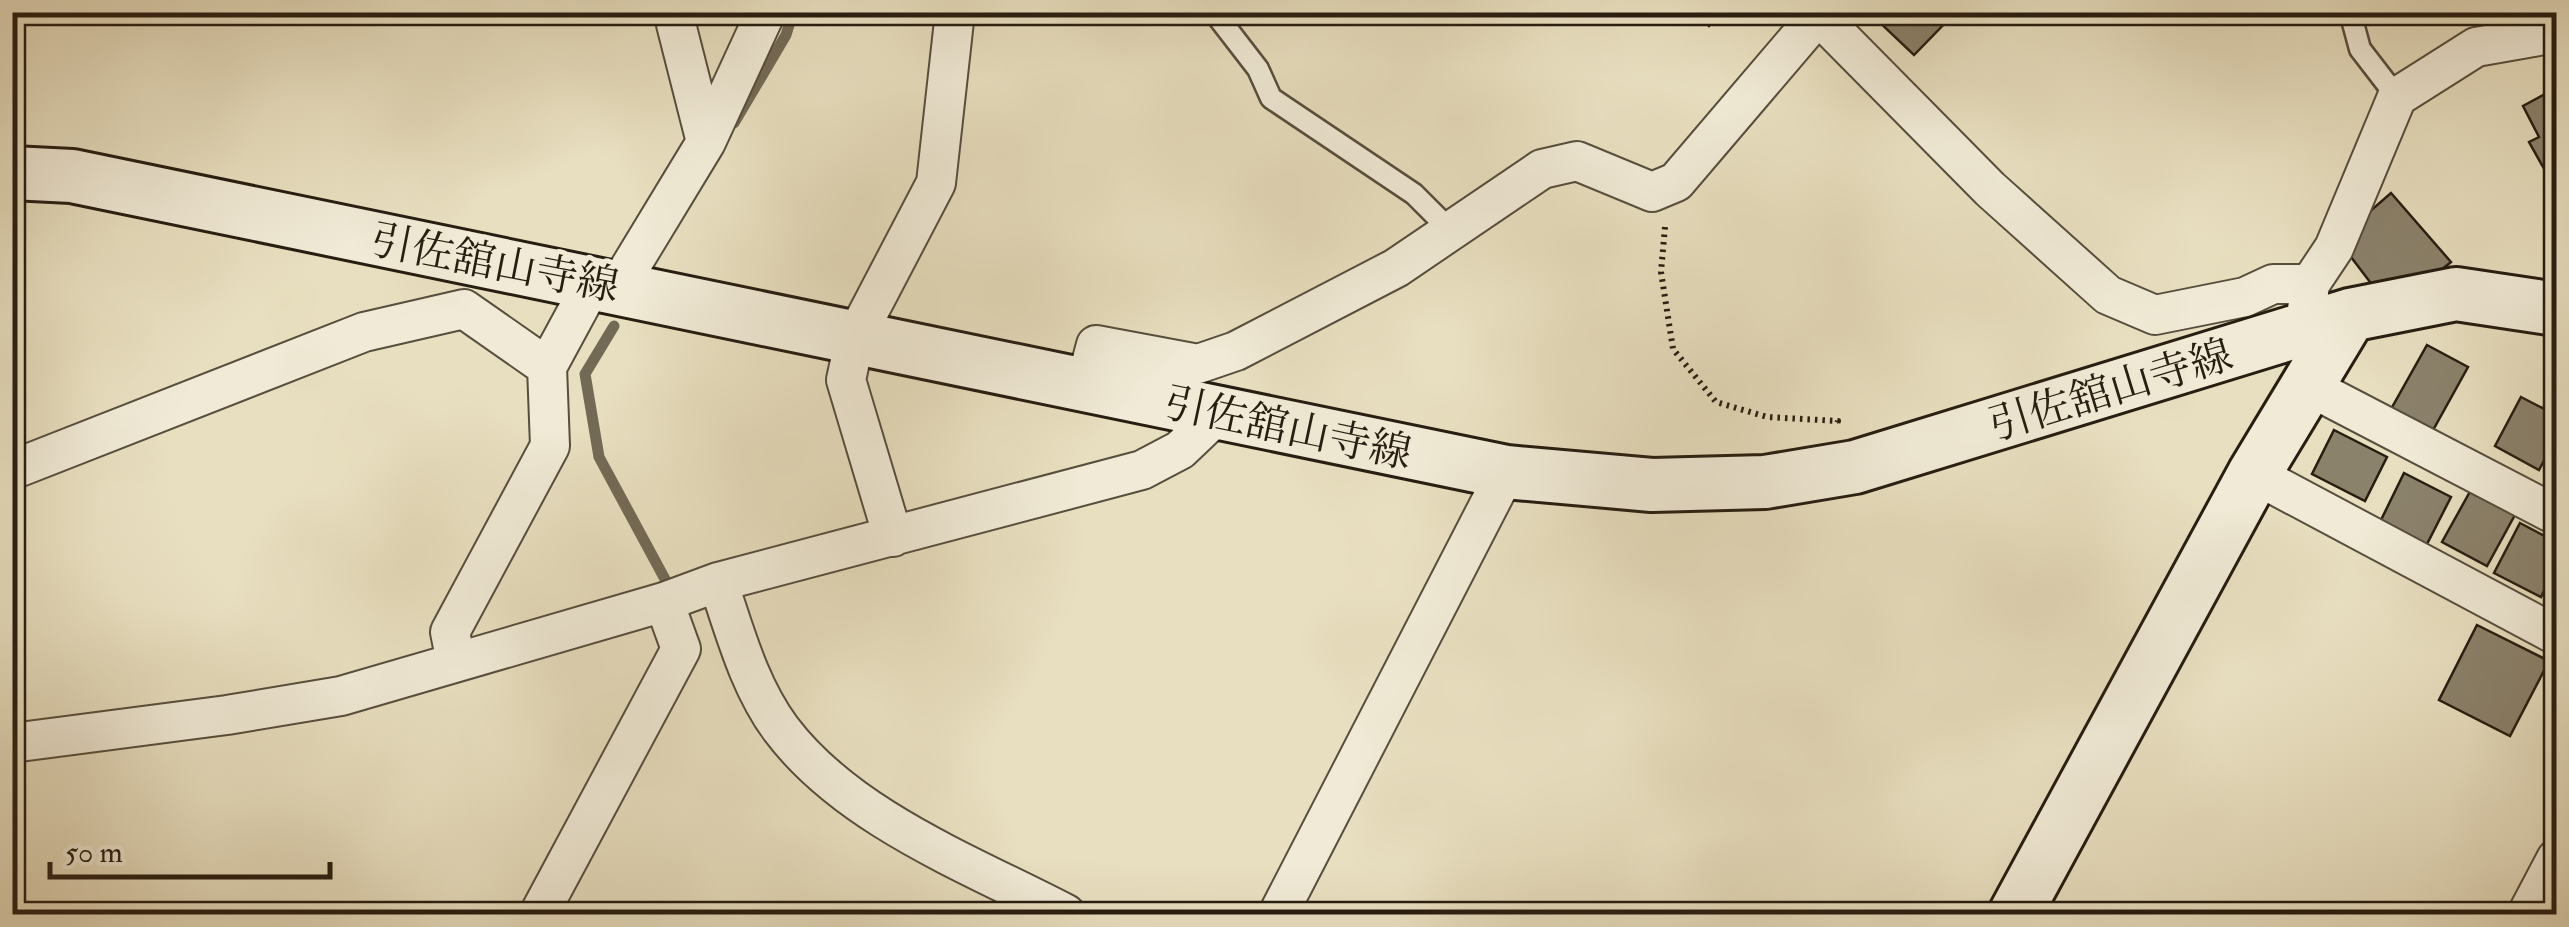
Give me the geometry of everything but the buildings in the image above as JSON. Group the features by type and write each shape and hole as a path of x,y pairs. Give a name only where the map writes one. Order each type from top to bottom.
{"main road":[{"name":"引佐舘山寺線","path":"12,173 72,176 1506,472 1652,485 1765,482 1855,467 2322,309 2456,294 2556,308"},
{"path":"2015,914 2254,474 2308,386 2322,309"}],"street":[{"path":"679,12 676,24 706,142"},
{"path":"456,662 450,632 550,446 546,367 706,142 766,12"},
{"path":"893,537 846,380 855,338 936,183 955,12"},
{"path":"1085,386 1096,345 1198,364 1236,350 1396,268 1542,169 1577,162 1652,192 1676,182 1818,13 1990,189 2108,294 2155,315 2245,296 2273,284 2322,309 2334,248 2396,97 2476,47 2556,33"},
{"path":"12,470 364,332 464,309 546,367"},
{"path":"2308,386 2556,515"},
{"path":"12,743 227,716 341,696 664,602 718,582 1142,470 1180,450 1220,412"},
{"path":"1278,914 1506,472"},
{"path":"2254,474 2556,635"},
{"path":"718,582 750,677 780,728 814,766 862,806 1066,914"},
{"path":"539,914 680,650 664,602"},
{"path":"2527,914 2556,859"}],"lane":[{"path":"1214,12 1258,69 1271,98 1414,194 1452,231"},
{"path":"2350,12 2360,49 2396,97"}],"path":[{"path":"1668,186 1661,272 1673,349 1716,402 1766,417 1838,421 1832,434"}],"waterway":[{"path":"734,123 786,35 793,12"},
{"path":"614,326 585,374 599,457 673,594"}]}
